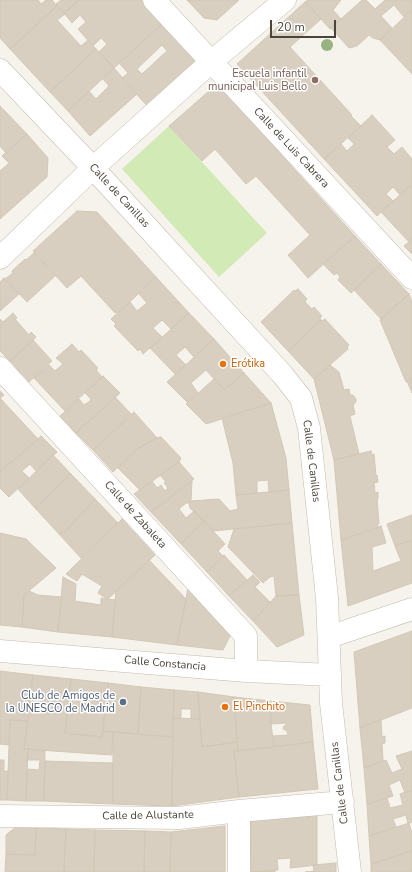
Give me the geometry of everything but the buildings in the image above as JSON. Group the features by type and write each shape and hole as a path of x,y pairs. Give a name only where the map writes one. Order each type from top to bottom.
{"street":[{"name":"Calle de Luis Cabrera","path":"154,0 412,278"},
{"path":"0,258 93,168 211,62 285,0"},
{"name":"Calle de Canillas","path":"0,70 93,168 282,374 301,398 310,436 327,598 331,703 350,872"},
{"name":"Calle de Zabaleta","path":"0,368 246,636 246,671"},
{"path":"328,637 412,609"},
{"name":"Calle Constancia","path":"0,651 246,671 330,675"},
{"name":"Calle de Alustante","path":"0,816 179,818 342,802"},
{"path":"239,811 239,872"}],"green space":[{"path":"169,126 267,233 219,277 122,169"}],"place":[{"name":"Escuela infantil municipal Luis Bello","path":"315,80"},
{"name":"Erótika","path":"223,364"},
{"name":"Club de Amigos de la UNESCO de Madrid","path":"123,702"},
{"name":"El Pinchito","path":"225,707"}]}
